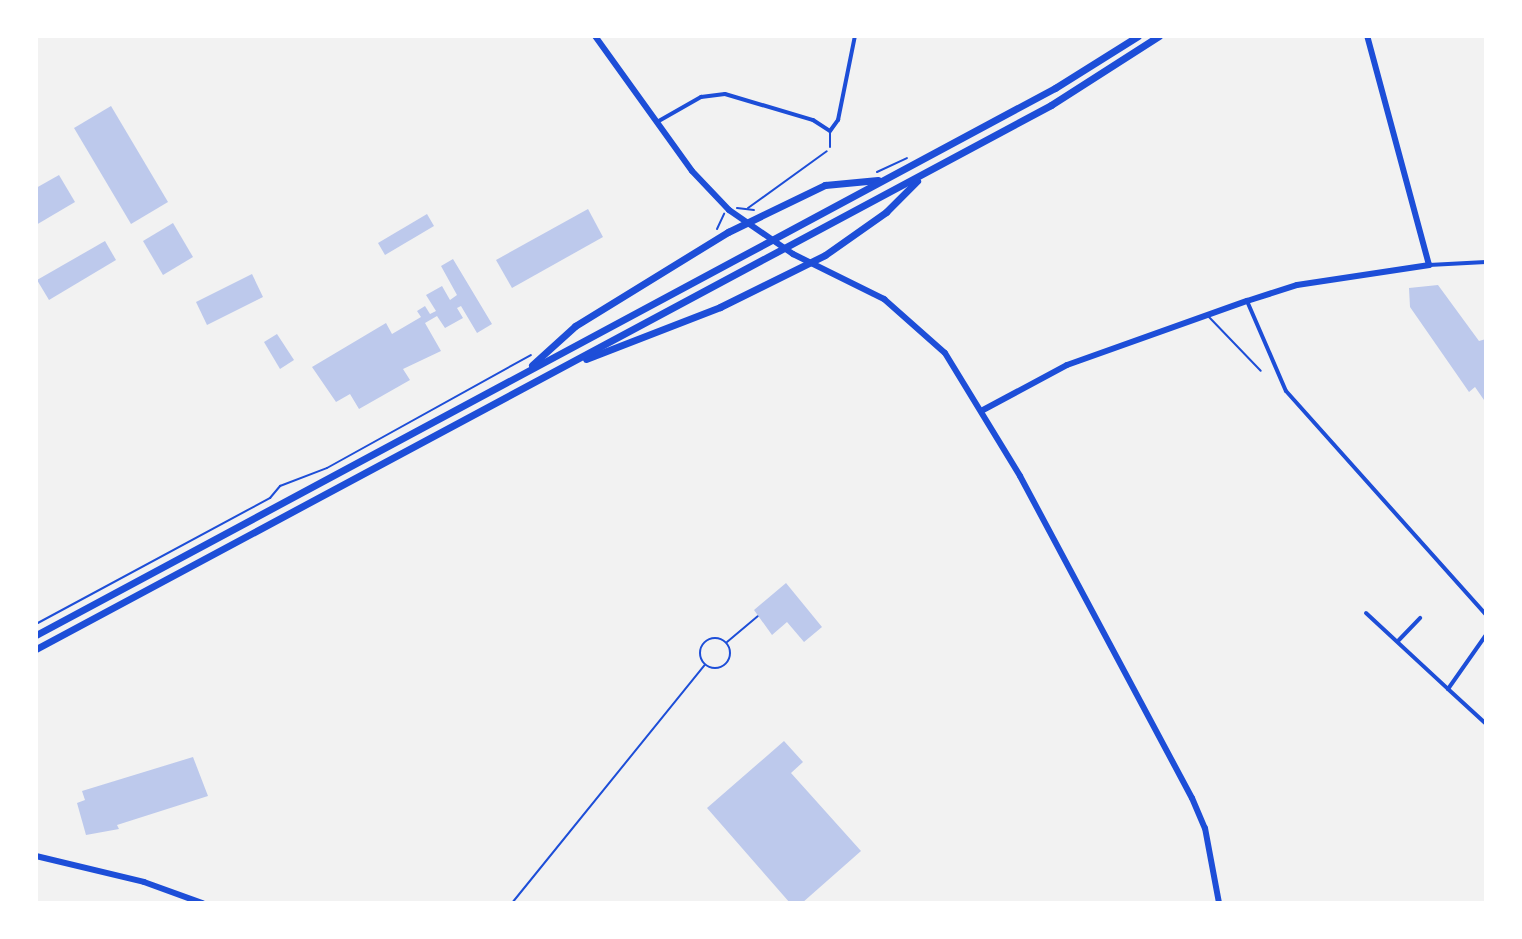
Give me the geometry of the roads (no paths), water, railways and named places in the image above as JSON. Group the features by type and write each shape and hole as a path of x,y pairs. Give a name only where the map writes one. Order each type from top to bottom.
{"main road":[{"path":"595,36 704,185 746,224 759,235 807,262 879,295 919,325 945,353 983,410 1192,798 1205,828 1219,903"},
{"path":"36,635 888,179 1055,88 1138,36"},
{"path":"36,649 1071,93 1159,36"},
{"path":"983,410 1067,365 1247,301 1297,285 1429,265 1367,36"},
{"path":"565,366 720,307 807,262 886,212 928,171"},
{"path":"521,375 575,326 746,224 825,185 888,179"},
{"path":"36,856 144,882 202,903"}],"street":[{"path":"657,122 701,97 725,94 813,120 830,131 838,120 855,36"},
{"path":"1429,265 1486,262"},
{"path":"1247,301 1286,391 1486,615"},
{"path":"1366,613 1485,723"},
{"path":"1398,641 1420,618"},
{"path":"1448,689 1486,635"}],"lane":[{"path":"830,131 830,147"},
{"path":"1207,315 1261,371"},
{"path":"727,643 758,616"},
{"path":"718,638 727,643 731,651 726,664 714,669 705,665 700,656 705,643 718,638"},
{"path":"512,903 705,665"}]}
